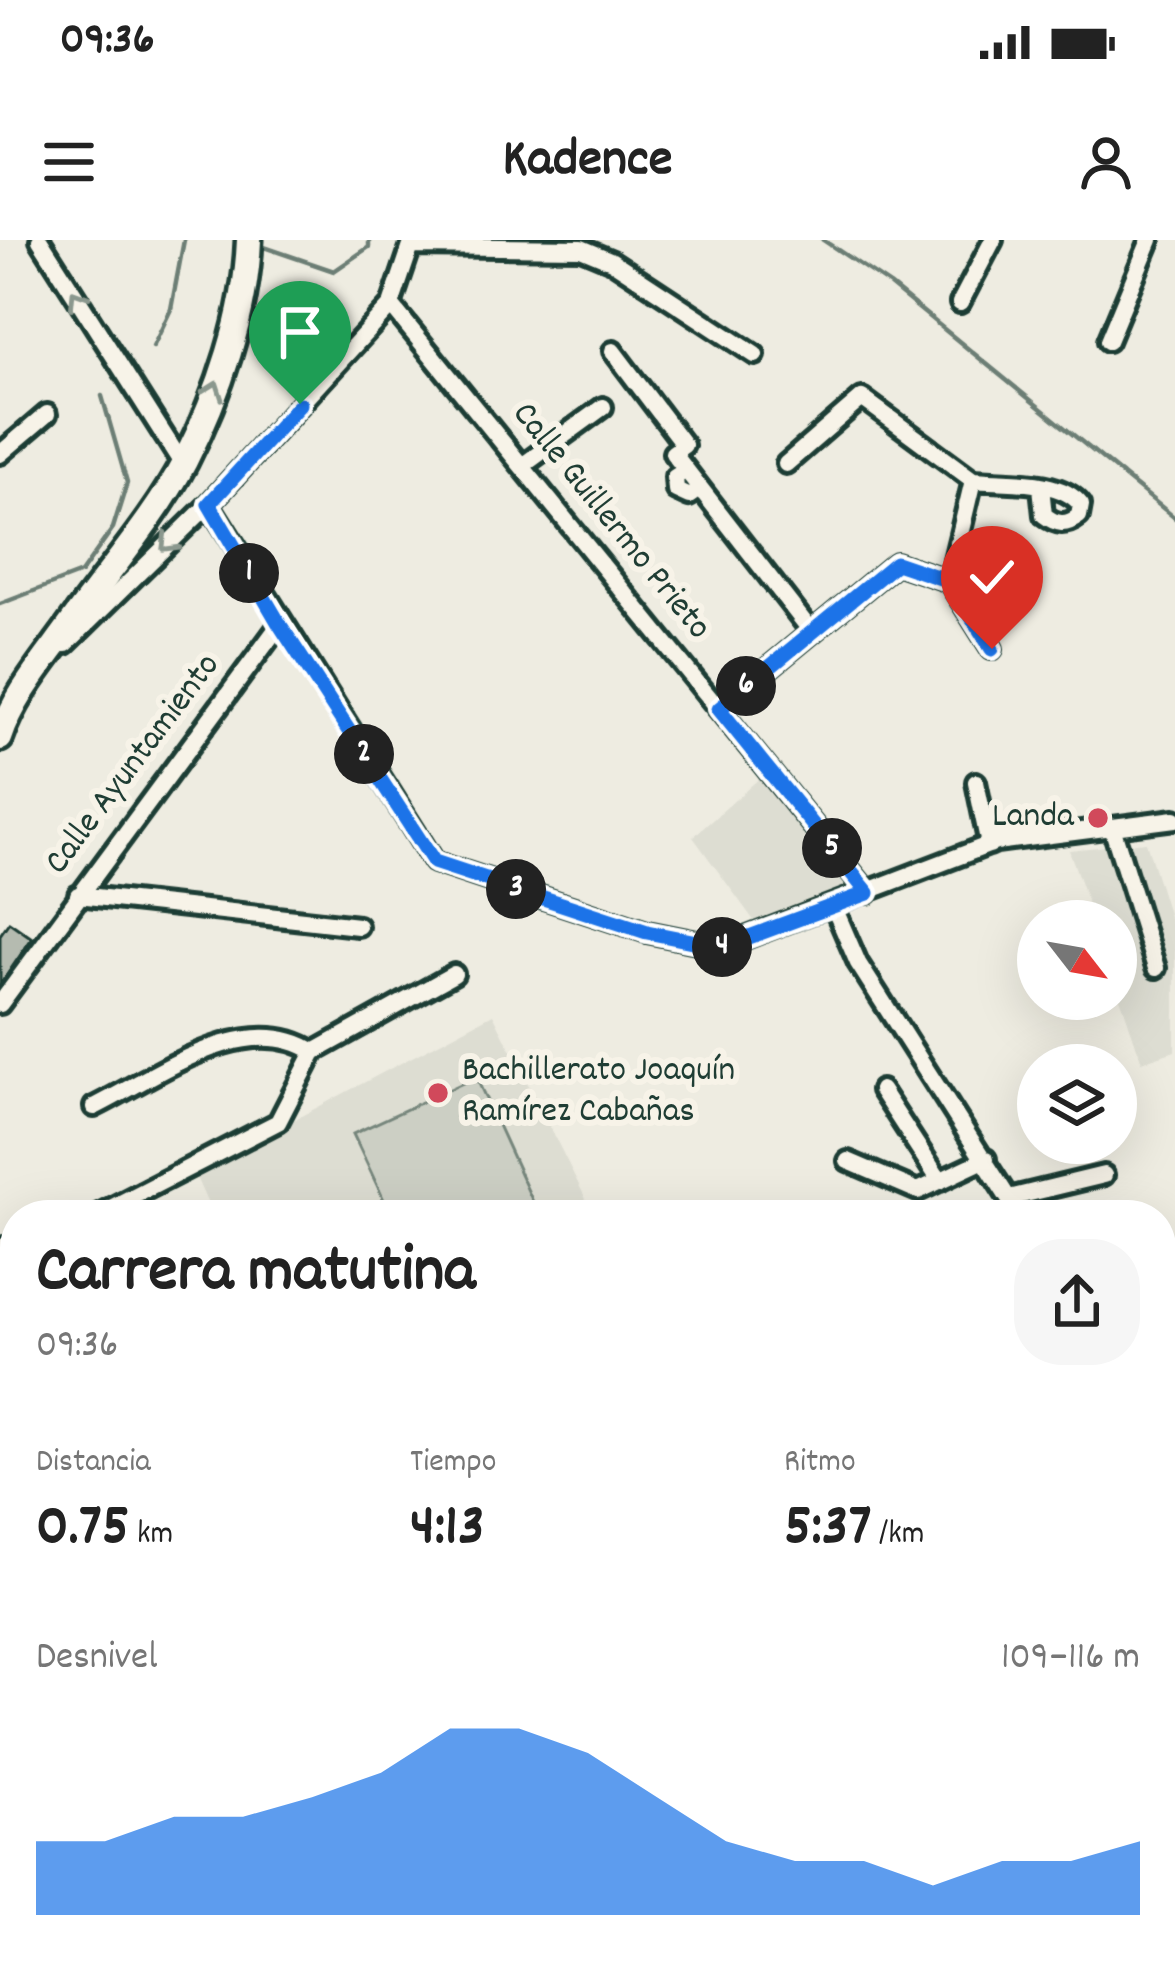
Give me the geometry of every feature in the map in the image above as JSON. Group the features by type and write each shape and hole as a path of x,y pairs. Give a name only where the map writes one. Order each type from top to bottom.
{"main road":[{"path":"0,738 7,717 33,677 183,465 229,350 246,282 249,240"}],"street":[{"path":"40,240 183,465"},
{"path":"960,303 993,240"},
{"path":"1108,341 1150,240"},
{"path":"0,696 33,677 209,504 391,305 412,243 580,248 612,261 755,356"},
{"name":"Calle Guillermo Prieto","path":"391,305 868,893"},
{"path":"613,351 683,445 673,453 811,631"},
{"path":"786,464 862,398 973,480 1041,487"},
{"path":"522,466 603,407"},
{"path":"0,454 47,414"},
{"path":"949,581 973,480"},
{"path":"209,504 280,625 434,862 647,932 722,947 989,845 1175,819"},
{"path":"719,709 896,563 949,581 992,649"},
{"name":"Calle Ayuntamiento","path":"0,1004 280,625"},
{"path":"976,782 989,845"},
{"path":"1112,827 1156,968"},
{"path":"78,895 358,926"},
{"path":"833,905 858,963 1009,1198 1104,1174"},
{"path":"127,1200 278,1122 314,1052 454,974"},
{"path":"94,1107 237,1041 283,1036 314,1052"},
{"path":"881,1090 940,1180"},
{"path":"848,1161 918,1191 986,1159"}],"shaded area":[{"path":"762,776 849,885 755,922 693,837"},
{"path":"1146,842 1175,936 1175,1051 1142,1062 1128,1020 1137,1020 1137,900 1087,900 1069,850"},
{"name":"Bachillerato Joaquín Ramírez Cabañas","path":"493,1014 586,1200 206,1200 194,1173"},
{"path":"476,1077 532,1200 384,1200 353,1134"}],"building":[{"path":"9,922 32,938 0,985 0,935"}],"waterway":[{"path":"153,347 171,309 184,240"},
{"path":"261,246 334,271 369,247 369,240"},
{"path":"823,240 890,285 1175,518"},
{"path":"0,604 81,573 113,528 127,483 102,396"}],"place":[{"name":"Landa","path":"1098,818"},
{"name":"Bachillerato Joaquín Ramírez Cabañas","path":"438,1093"}],"route":[{"path":"300,404 209,504 280,625 434,862 647,932 722,947 868,893 719,709 896,563 949,581 992,649"}]}
